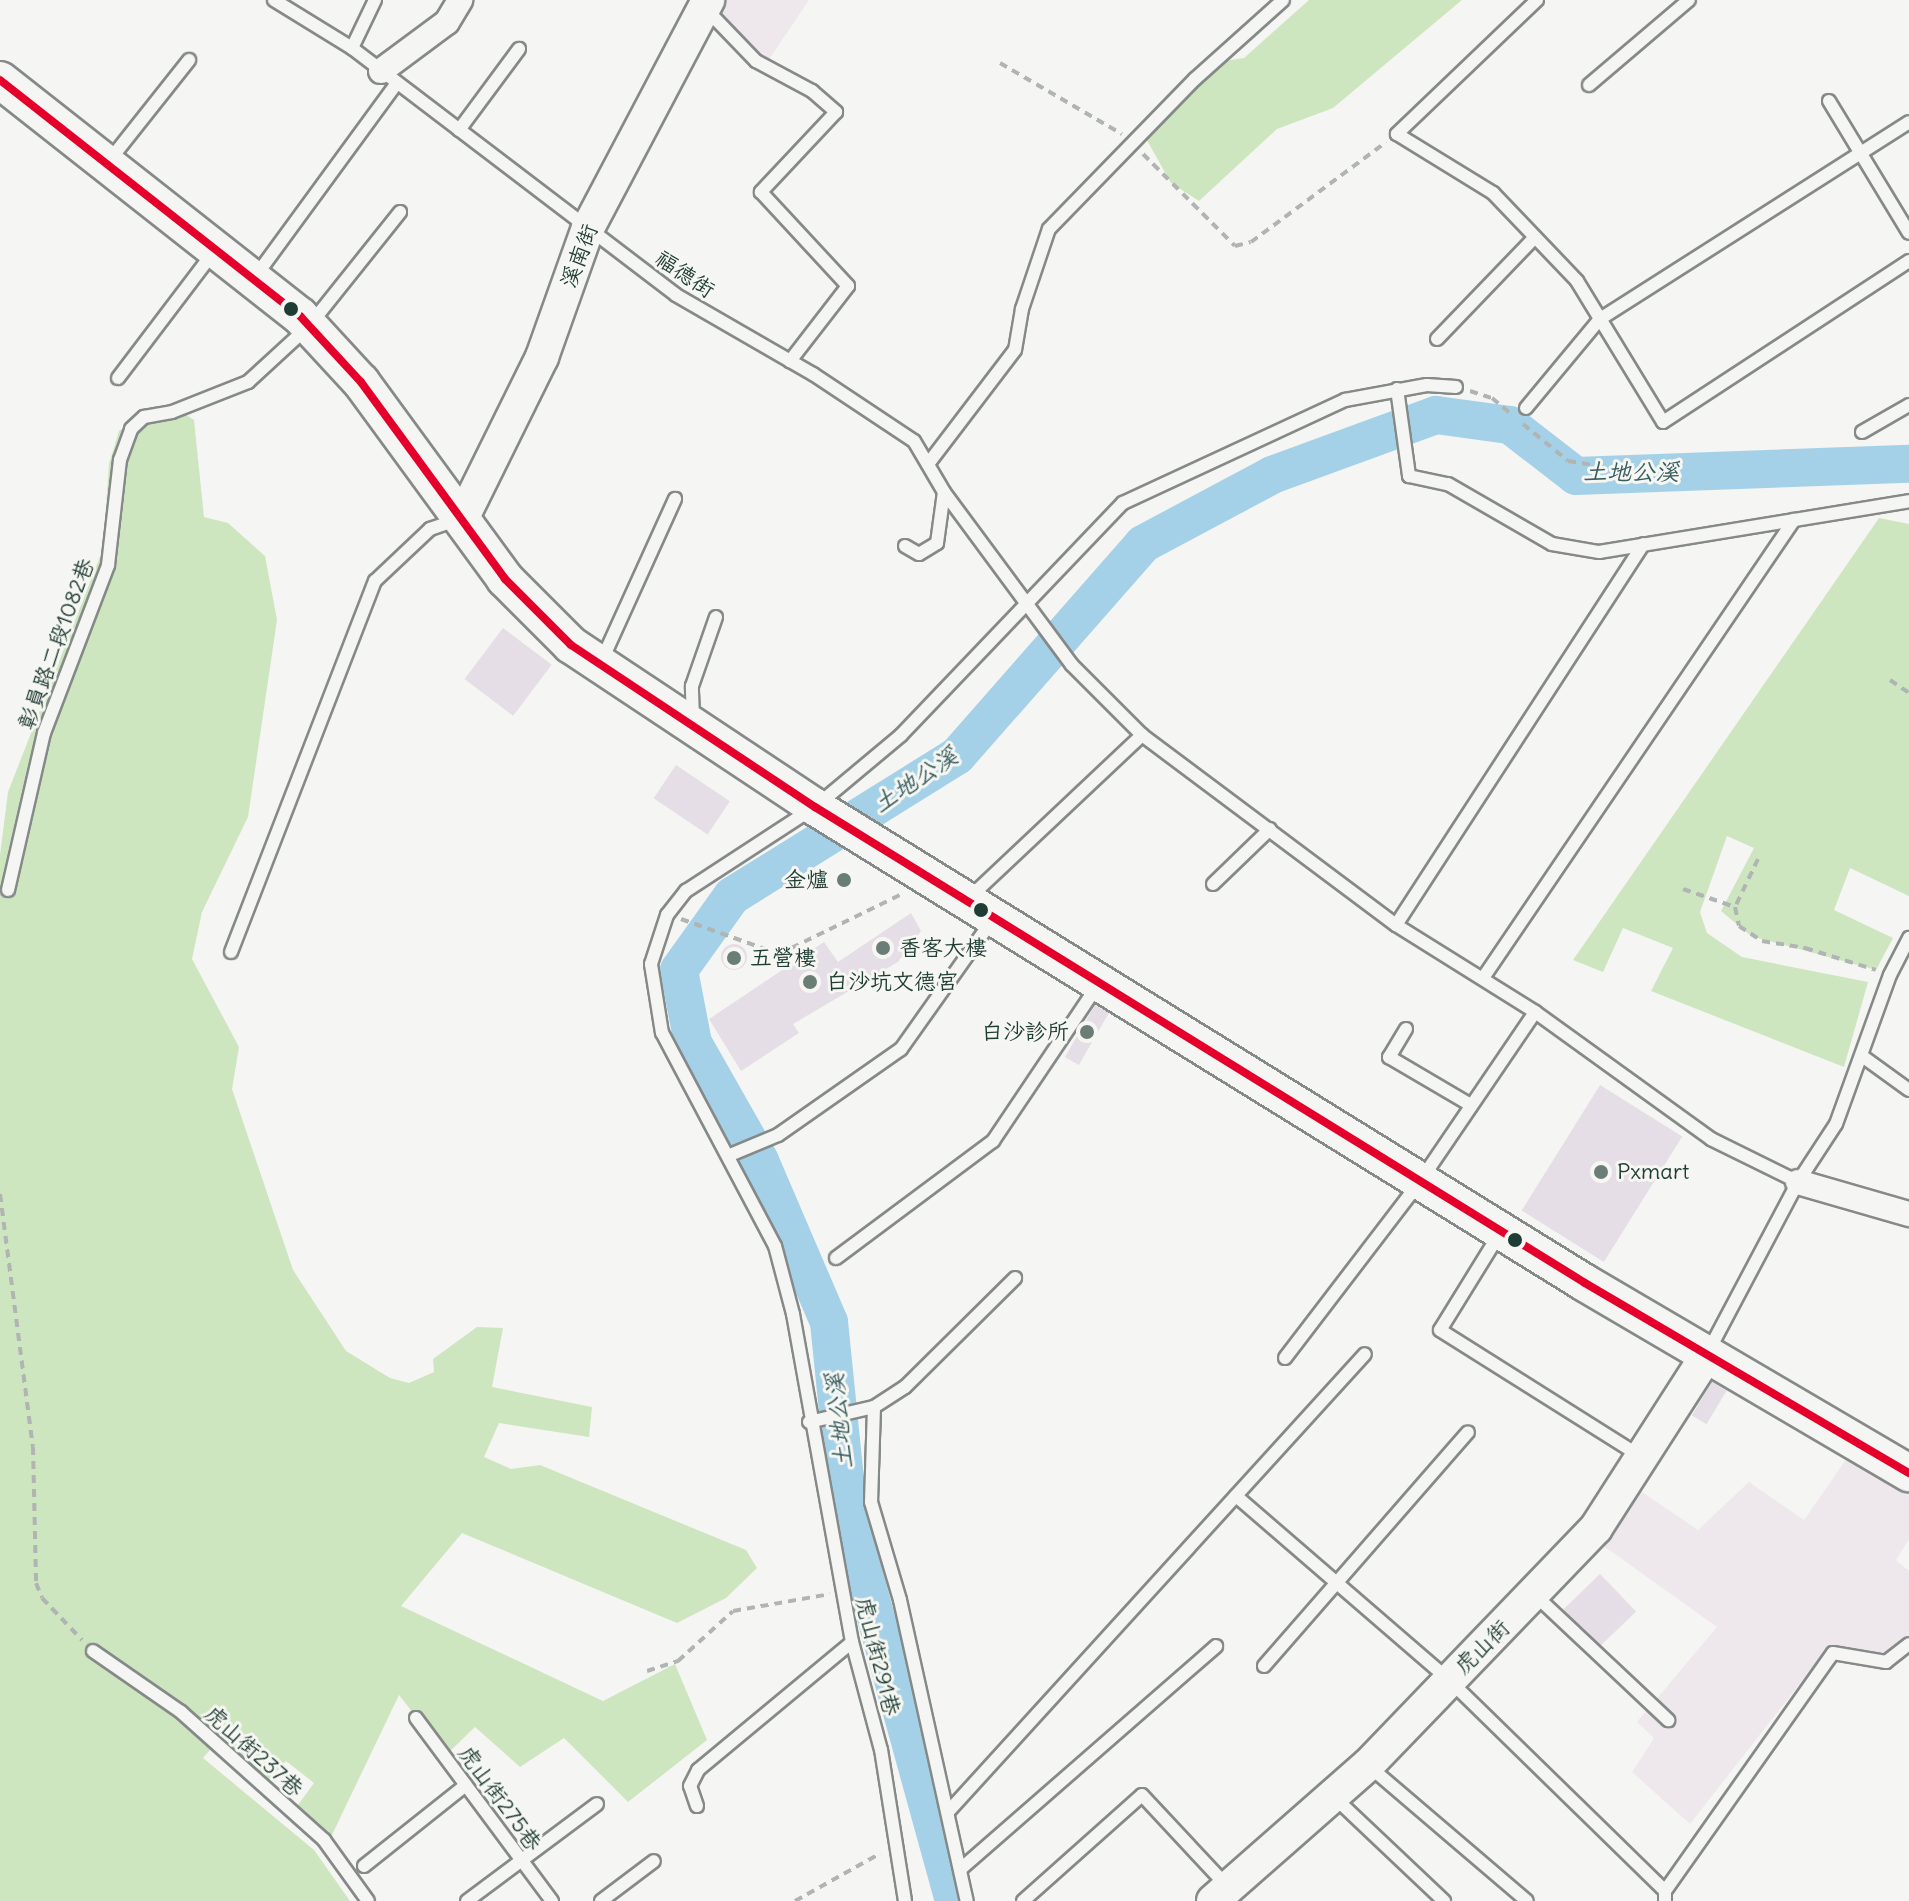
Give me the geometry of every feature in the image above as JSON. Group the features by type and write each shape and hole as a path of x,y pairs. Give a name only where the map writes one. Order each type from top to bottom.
{"main road":[{"path":"0,80 254,279 309,326 361,382 505,579 571,645 824,812 1100,983 1707,1355 1909,1473"}],"street":[{"path":"389,77 447,22 460,0"},
{"name":"溪南街","path":"462,519 542,357 588,228 706,4"},
{"path":"1798,1182 1909,1214"},
{"name":"虎山街","path":"1222,1895 1368,1765 1535,1595 1596,1528 1707,1355"}],"lane":[{"name":"福德街","path":"274,0 352,48 676,295 790,361 914,441 944,492 1072,665 1142,735 1396,925 1535,1012 1711,1139 1798,1182"},
{"path":"352,48 375,0"},
{"path":"928,464 1015,350 1022,309 1049,229 1195,79 1283,0"},
{"path":"1537,0 1397,134 1493,193 1577,281 1663,422 1909,261"},
{"path":"1589,85 1689,0"},
{"path":"706,4 756,61 812,91 836,112 761,192 848,286 790,361"},
{"path":"459,130 519,49"},
{"path":"107,163 189,60"},
{"path":"254,279 389,77"},
{"path":"1829,101 1909,233"},
{"path":"1526,408 1600,319 1909,122"},
{"name":"彰員路二段1082巷","path":"8,890 44,733 108,565 120,460 131,429 144,417 172,412 248,382 309,326 400,212"},
{"path":"1437,339 1535,237"},
{"path":"118,378 216,249"},
{"name":"虎山街291巷","path":"905,1901 881,1750 842,1593 816,1420 775,1246 736,1153 662,1033 651,964 667,915 686,891 824,812 1123,503 1345,400 1456,387"},
{"path":"1398,396 1409,476 1448,484 1552,544 1599,552 1909,501"},
{"path":"1862,432 1909,405"},
{"path":"905,546 919,554 937,543 944,492"},
{"path":"599,664 675,499"},
{"path":"231,952 375,581 430,529 462,519"},
{"path":"1483,978 1794,520"},
{"path":"1396,925 1643,544"},
{"path":"693,728 692,686 716,617"},
{"path":"736,1153 778,1135 901,1049 951,890 1142,735"},
{"path":"1213,884 1270,829"},
{"path":"1707,1355 1798,1182 1836,1124 1890,975 1909,938"},
{"path":"836,1258 993,1141 1100,983"},
{"path":"1285,1358 1421,1180 1469,1104 1535,1012"},
{"path":"1406,1029 1389,1057 1469,1104"},
{"path":"1862,1056 1909,1090"},
{"path":"1501,1230 1440,1330 1642,1457"},
{"path":"816,1420 874,1407 905,1387 1015,1278"},
{"path":"948,1812 1365,1354"},
{"path":"874,1407 871,1502 900,1600 963,1867 967,1901"},
{"path":"1264,1666 1468,1432"},
{"path":"1236,1496 1449,1680 1665,1896 1833,1653 1886,1662 1909,1644"},
{"path":"1535,1595 1668,1720"},
{"path":"697,1806 690,1786 698,1770 852,1642"},
{"path":"963,1867 1216,1646"},
{"name":"虎山街237巷","path":"93,1651 181,1712 324,1840 368,1901"},
{"name":"虎山街275巷","path":"416,1718 552,1901"},
{"path":"1368,1765 1527,1901"},
{"path":"364,1866 466,1785"},
{"path":"1023,1901 1142,1795 1222,1895"},
{"path":"1333,1796 1444,1901"},
{"path":"467,1901 597,1804"},
{"path":"601,1901 654,1861"}],"path":[{"path":"1000,63 1112,126 1235,246 1251,242 1397,134"},
{"path":"1456,387 1492,398 1568,461 1604,467"},
{"path":"1890,680 1909,693"},
{"path":"1758,859 1735,907 1739,926 1762,941 1805,948 1890,975"},
{"path":"1683,889 1735,907"},
{"path":"682,919 779,954 884,900 951,890"},
{"path":"0,1194 33,1447 36,1583 42,1598 93,1651"},
{"path":"647,1671 678,1661 733,1611 778,1600 842,1593"},
{"path":"795,1901 897,1844"}],"shaded area":[{"path":"699,0 809,0 766,64"},
{"path":"1847,1458 1909,1493 1909,1539 1896,1560 1909,1571 1909,1635 1883,1670 1830,1645 1690,1824 1632,1772 1654,1738 1637,1722 1717,1627 1598,1542 1633,1486 1698,1530 1749,1482 1804,1520"}],"green space":[{"path":"1309,0 1462,0 1333,108 1277,129 1199,201 1171,183 1144,135 1210,63 1244,58"},
{"path":"155,406 174,407 194,420 204,517 228,523 265,556 277,620 248,817 202,912 192,959 239,1047 232,1089 293,1270 346,1351 390,1378 409,1383 434,1372 433,1359 477,1327 503,1328 492,1387 592,1407 589,1437 499,1423 484,1457 511,1469 540,1465 746,1550 757,1568 726,1598 677,1623 462,1533 401,1606 603,1701 675,1664 707,1740 628,1802 564,1738 520,1767 475,1727 446,1755 399,1695 330,1839 298,1805 314,1783 286,1761 269,1780 222,1736 203,1758 314,1850 350,1901 0,1901 0,855 8,792 103,549 109,464 119,431"},
{"path":"1879,518 1909,524 1909,896 1850,868 1834,910 1893,938 1876,970 1751,936 1721,911 1754,848 1727,836 1700,912 1707,933 1742,957 1868,982 1844,1067 1651,991 1673,948 1623,928 1603,972 1573,960"}],"building":[{"path":"503,628 552,665 513,716 464,679"},
{"path":"676,765 730,801 708,835 654,798"},
{"path":"911,913 921,931 898,962 793,1024 799,1033 741,1071 709,1019 824,942 838,962"},
{"name":"五營樓","path":"734,944 743,948 747,957 743,966 734,970 725,966 721,957 725,948"},
{"name":"白沙診所","path":"1095,1005 1109,1013 1079,1065 1065,1057"},
{"name":"Pxmart","path":"1600,1085 1682,1136 1604,1262 1522,1211"},
{"path":"1712,1382 1727,1391 1706,1424 1692,1415"},
{"path":"1600,1574 1636,1611 1599,1647 1563,1609"}],"waterway":[{"name":"土地公溪","path":"954,1901 849,1519 829,1322 760,1161 693,1043 679,970 732,896 957,756 1143,544 1272,475 1436,415 1510,425 1576,476 1909,464"}],"transit line":[{"path":"0,80 300,316 361,382 505,579 571,645 815,807 1585,1283 1909,1473"}],"place":[{"name":"金爐","path":"844,880"},
{"name":"香客大樓","path":"883,948"},
{"name":"五營樓","path":"734,958"},
{"name":"白沙坑文德宮","path":"810,982"},
{"name":"白沙診所","path":"1087,1032"},
{"name":"Pxmart","path":"1601,1172"}]}
